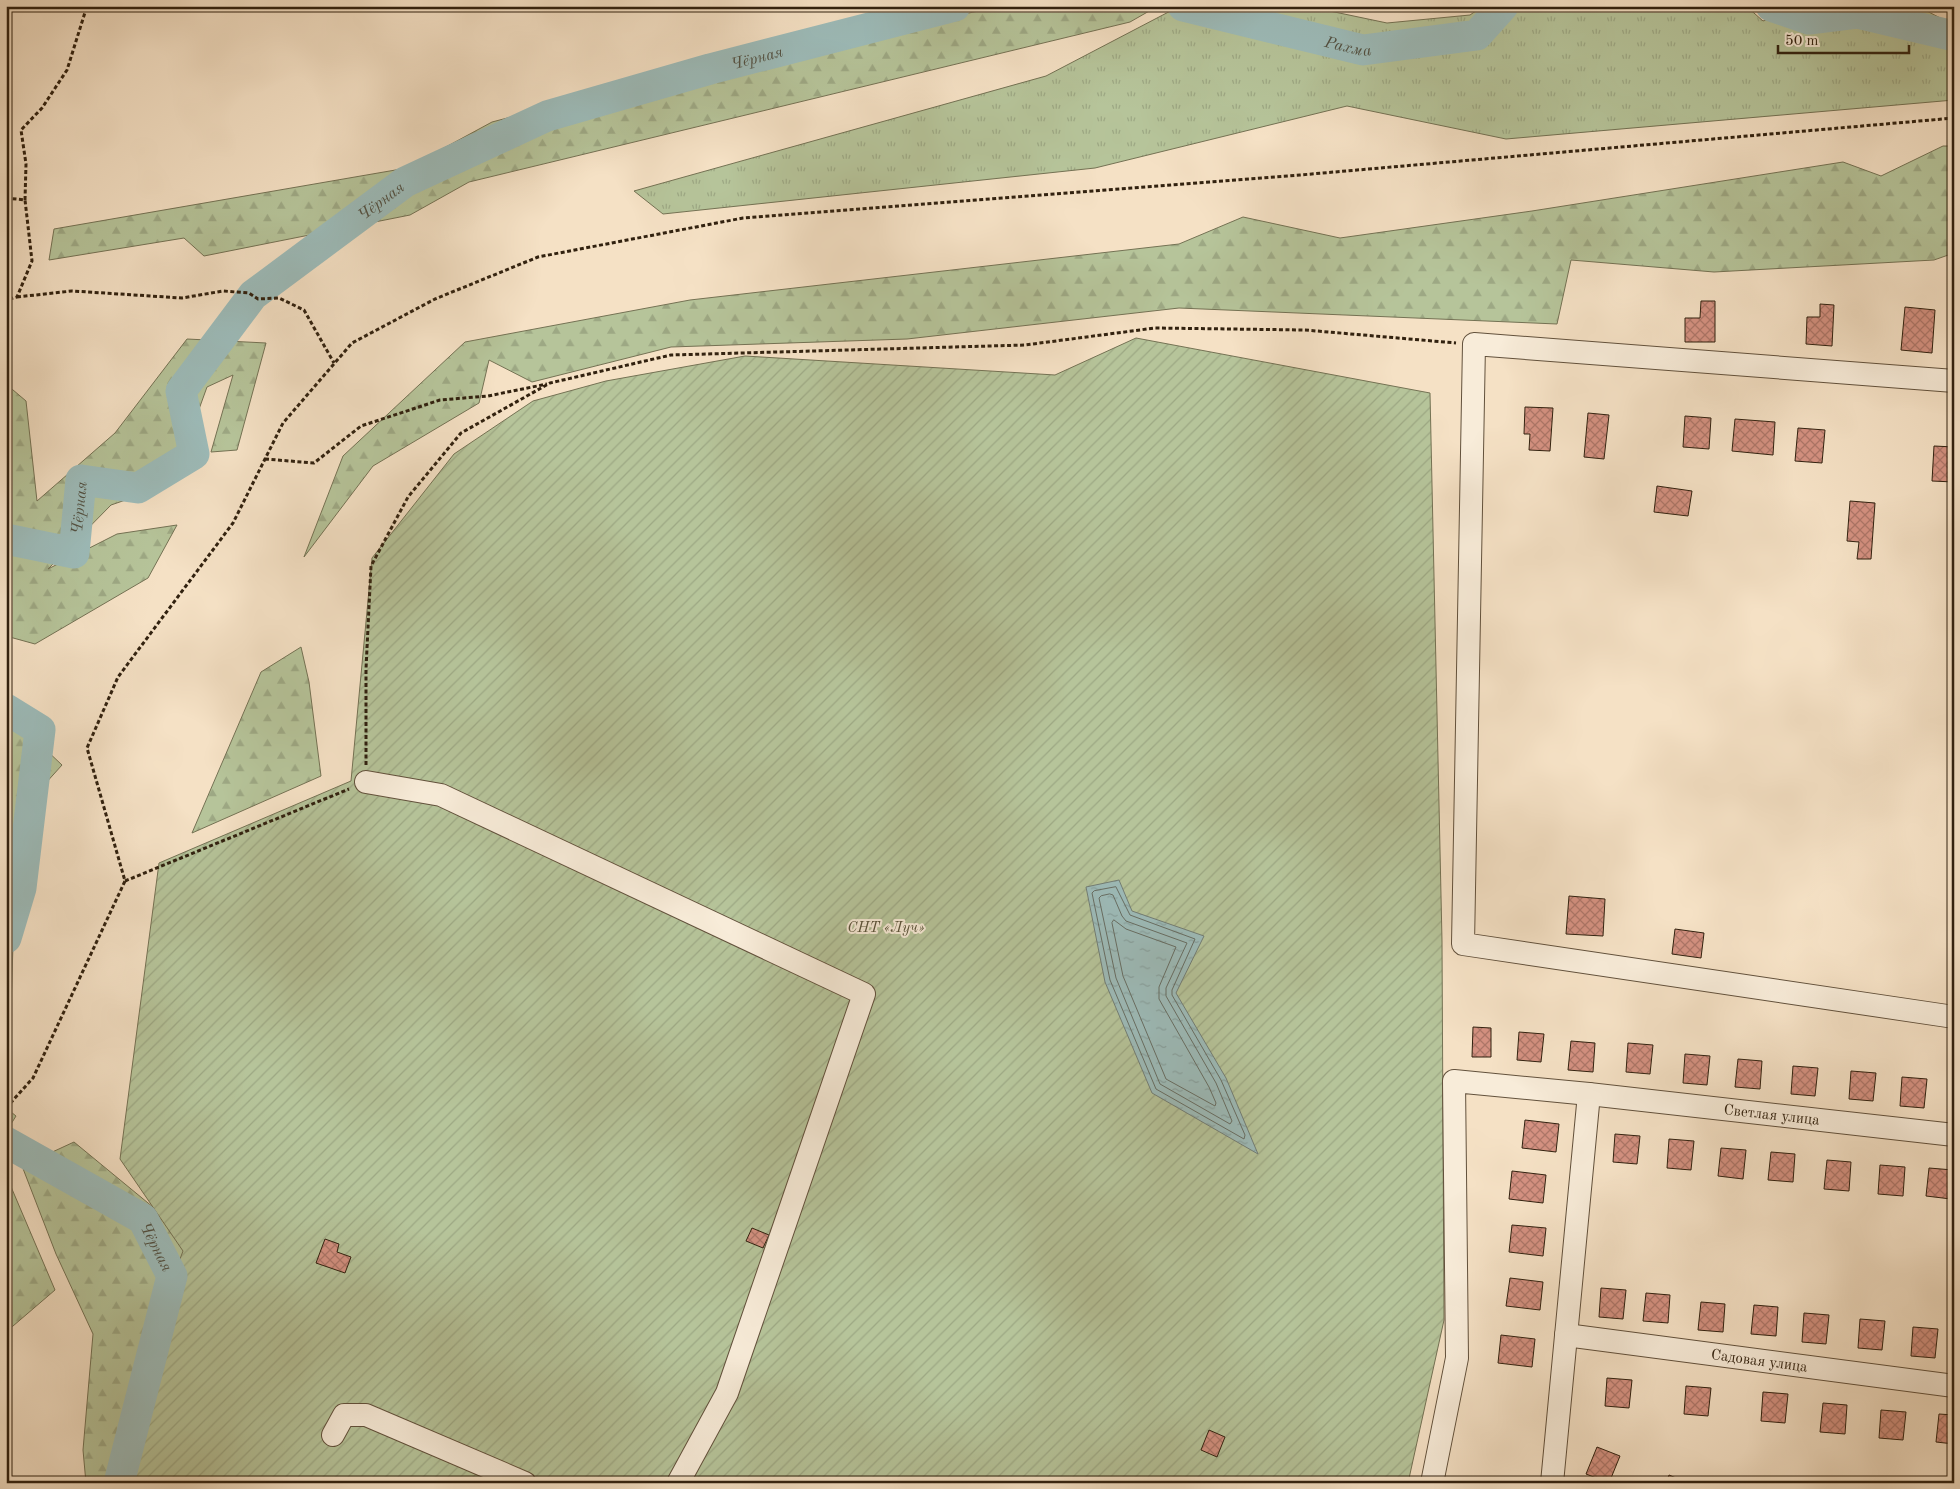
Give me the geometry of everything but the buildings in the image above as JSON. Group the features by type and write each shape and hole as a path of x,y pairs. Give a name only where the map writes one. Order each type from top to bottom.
{"street":[{"path":"1954,381 1474,344 1463,944 1954,1017"},
{"path":"366,782 441,795 864,994 727,1393 678,1483"},
{"name":"Светлая улица","path":"1432,1483 1457,1358 1454,1081 1589,1094 1954,1135"},
{"path":"1552,1483 1589,1094"},
{"name":"Садовая улица","path":"1566,1334 1954,1386"},
{"path":"333,1435 344,1415 366,1414 525,1483"}],"path":[{"path":"16,297 32,261 26,200 26,164 20,130 42,108 66,70 87,6"},
{"path":"6,1108 33,1078 125,881 87,748 118,677 233,523 283,423 352,343 435,299 538,257 743,218 1300,175 1954,118"},
{"path":"6,198 26,200"},
{"path":"6,300 16,297 72,291 182,298 222,291 249,293 258,299 279,298 304,310 334,364"},
{"path":"265,459 314,463 361,426 440,400 488,396 550,384 671,355 1025,346 1155,328 1305,330 1474,344"},
{"path":"125,881 366,782 366,669 371,566 408,497 460,433 550,384"}],"green space":[{"path":"1002,6 1158,6 1130,22 469,182 410,215 204,256 184,238 49,260 54,229 407,168 492,122 656,79"},
{"path":"1180,6 1306,6 1387,23 1470,15 1483,6 1746,6 1763,21 1798,6 1917,6 1954,25 1954,100 1506,139 1347,106 1095,168 663,214 634,191 1046,76"},
{"path":"1943,146 1954,146 1954,253 1934,260 1714,272 1571,260 1557,324 1179,308 907,339 671,347 532,382 489,360 479,403 373,466 304,557 343,456 465,342 690,300 1179,244 1243,217 1340,238 1532,211 1843,162 1881,176"},
{"name":"СНТ «Луч»","path":"1136,338 1430,393 1442,941 1444,1320 1408,1483 129,1483 144,1355 183,1251 120,1159 159,863 351,781 372,558 454,454 533,401 606,381 745,356 1055,375"},
{"path":"187,339 266,343 237,450 211,452 233,375 207,387 172,484 111,505 48,569 117,534 177,525 148,578 35,644 6,636 6,384 26,401 37,501 115,433"},
{"path":"301,647 309,682 321,776 192,833 261,672"},
{"path":"6,712 62,765 17,815 10,1041 6,1046"},
{"path":"6,1108 16,1116 6,1132"},
{"path":"74,1142 244,1282 245,1483 86,1483 83,1450 93,1334 56,1254 22,1166"},
{"path":"6,1175 55,1290 6,1332"}],"water":[{"path":"1119,880 1132,911 1204,936 1176,993 1226,1078 1258,1154 1152,1093 1105,982 1086,887"}],"waterway":[{"name":"Чёрная","path":"6,539 74,553 81,480 138,488 194,454 181,391 253,295 405,182 547,116 710,69 955,6"},
{"name":"Рахма","path":"1183,6 1363,50 1477,35 1503,6"},
{"name":"Рахма","path":"1771,6 1809,19 1857,13 1954,36"},
{"name":"Чёрная","path":"6,709 40,730 21,888 6,938"},
{"name":"Чёрная","path":"6,1142 143,1219 172,1276 119,1483"}]}
